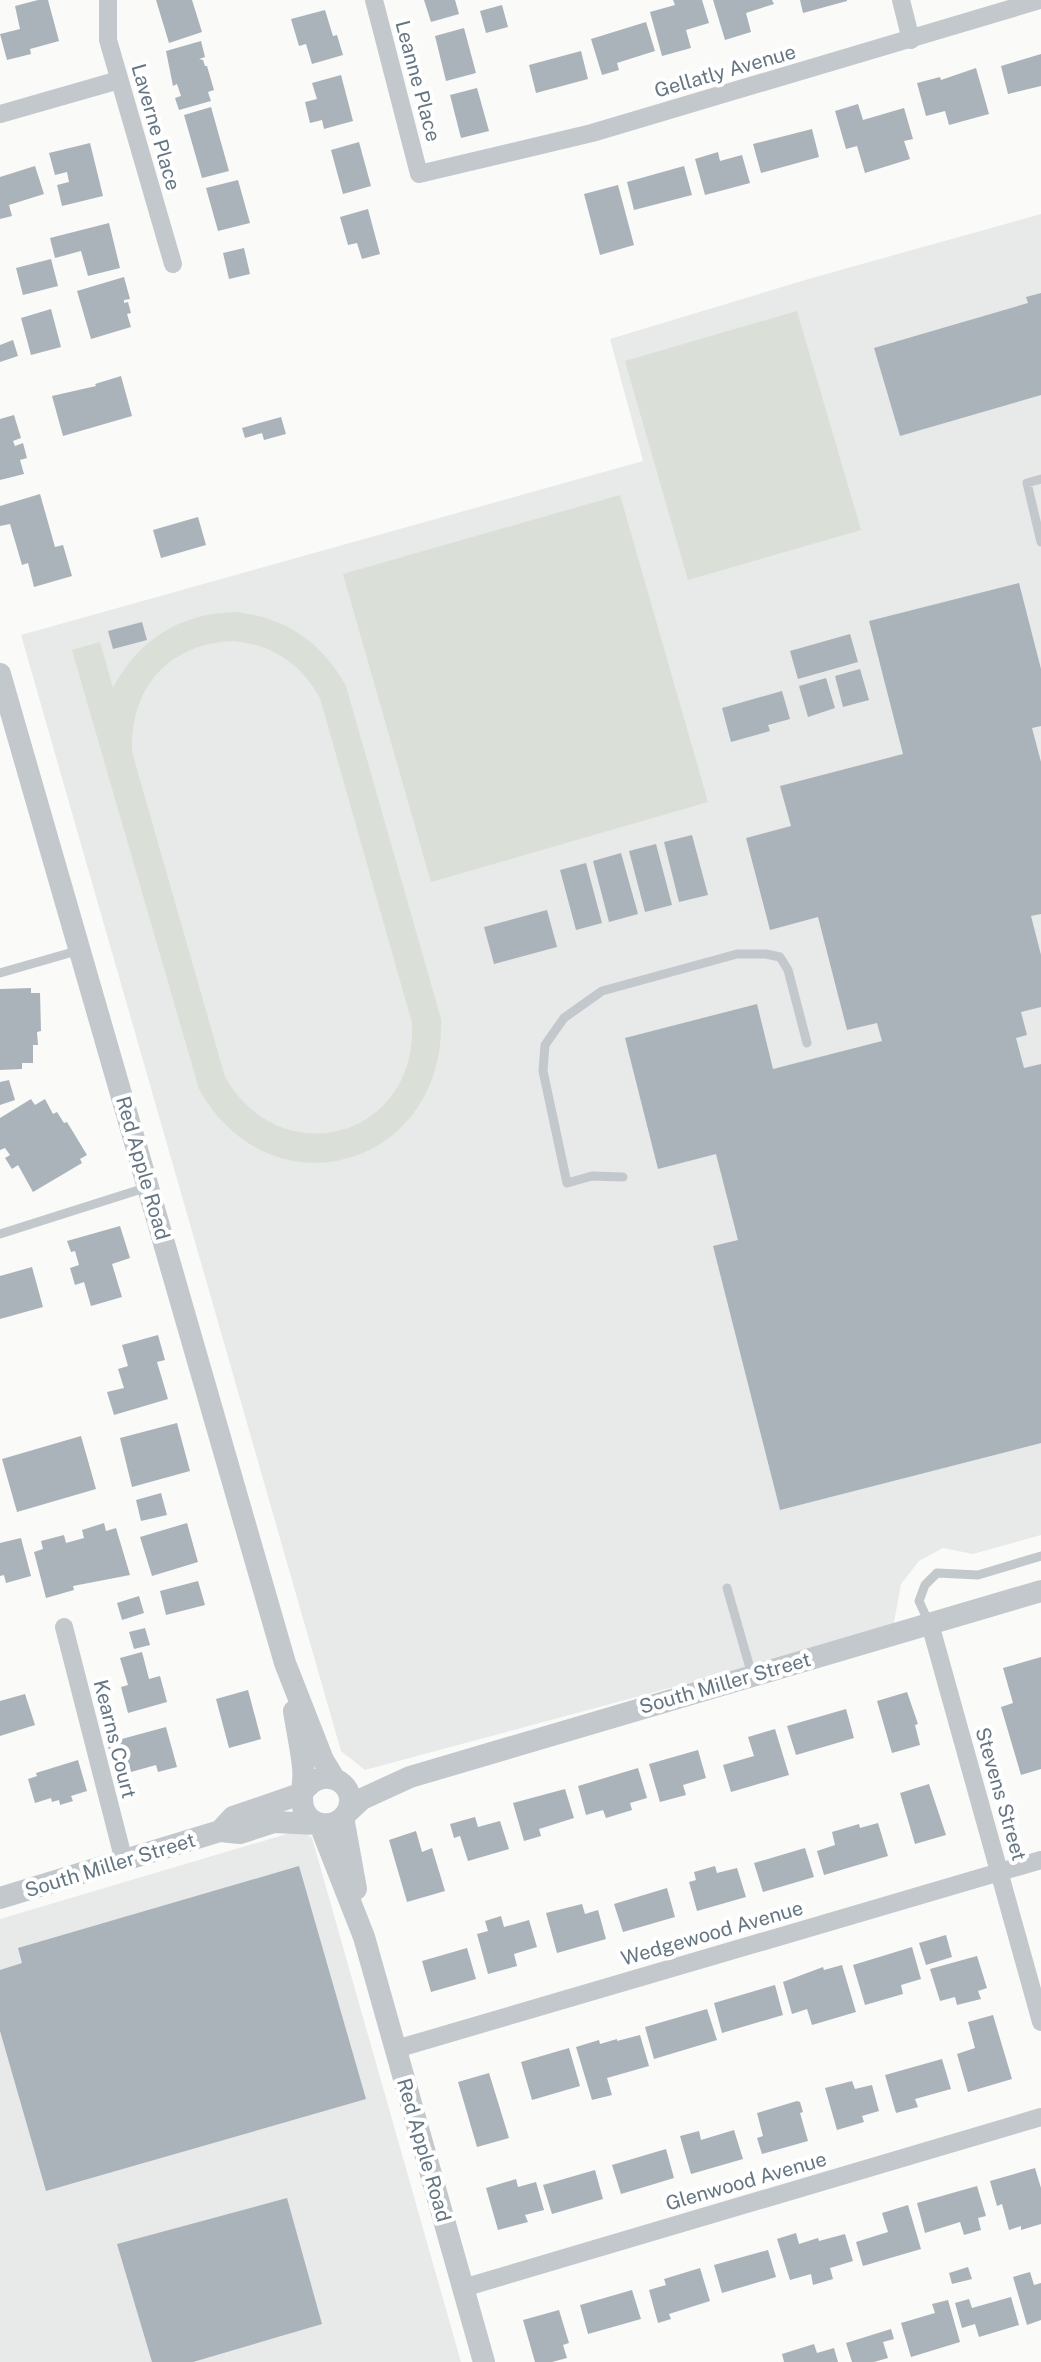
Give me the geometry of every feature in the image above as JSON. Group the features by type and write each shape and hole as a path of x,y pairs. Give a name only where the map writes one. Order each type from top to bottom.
{"street":[{"name":"Laverne Place","path":"108,0 108,40 173,264"},
{"name":"Leanne Place","path":"374,0 419,174"},
{"path":"901,0 911,40"},
{"name":"Gellatly Avenue","path":"419,174 592,133 1040,0"},
{"path":"0,114 119,80"},
{"name":"Red Apple Road","path":"0,674 285,1663 323,1760 336,1779"},
{"name":"South Miller Street","path":"345,1816 362,1799 410,1777 1041,1591"},
{"name":"Stevens Street","path":"930,1624 1041,2022"},
{"name":"Kearns Court","path":"64,1627 124,1861"},
{"name":"Red Apple Road","path":"285,1663 304,1768 303,1792"},
{"path":"321,1777 336,1779 346,1788 349,1796 345,1816 337,1822 319,1824 307,1816 303,1808 303,1792 321,1777"},
{"name":"South Miller Street","path":"336,1779 353,1782 410,1777"},
{"name":"South Miller Street","path":"220,1831 233,1817 303,1792"},
{"name":"Red Apple Road","path":"345,1816 364,1937"},
{"name":"South Miller Street","path":"0,1898 220,1831 240,1833 274,1822 319,1824"},
{"name":"Red Apple Road","path":"319,1824 364,1937 484,2362"},
{"name":"Wedgewood Avenue","path":"396,2049 1041,1860"},
{"name":"Glenwood Avenue","path":"463,2288 1041,2117"}],"lane":[{"path":"1040,537 1027,483 1041,479"},
{"path":"0,973 80,950"},
{"path":"623,1177 592,1176 567,1183 542,1057 545,1045 564,1018 602,991 737,954 766,954 780,957 788,970 807,1043"},
{"path":"0,1234 148,1187"},
{"path":"930,1624 919,1601 925,1585 937,1573 978,1575 1041,1556"},
{"path":"727,1588 752,1675"}],"shaded area":[{"path":"1041,214 1041,1535 973,1554 943,1548 919,1561 901,1584 893,1628 365,1770 341,1751 21,635 643,461 610,339"},
{"path":"797,311 861,530 688,580 625,361"},
{"path":"620,495 708,802 431,882 343,574"},
{"path":"235,612 253,615 286,626 325,656 346,686 441,1019 435,1070 415,1111 386,1140 349,1158 309,1163 268,1153 230,1129 199,1089 72,650 100,642 113,688 135,656 163,632 196,618","holes":["234,641 273,652 295,666 320,698 412,1023 408,1062 393,1093 370,1116 342,1130 311,1133 279,1126 250,1108 225,1077 132,752 138,708 146,689 158,673 190,650"]},
{"path":"290,1833 306,1833 312,1838 461,2362 0,2362 0,1919"}],"building":[{"path":"48,0 59,41 30,49 31,54 7,60 0,34 20,29 15,6"},
{"path":"156,0 192,0 202,32 169,43"},
{"path":"424,0 455,0 459,14 431,22"},
{"path":"673,0 702,0 709,23 686,30 691,48 662,56 650,12 675,5"},
{"path":"713,0 772,0 774,4 746,13 751,32 725,40"},
{"path":"800,0 847,0 847,1 803,13"},
{"path":"502,5 508,27 486,33 480,11"},
{"path":"325,10 343,55 312,64 306,44 299,46 291,19"},
{"path":"646,22 655,51 617,63 619,70 602,75 591,39"},
{"path":"464,28 476,73 446,81 435,36"},
{"path":"201,41 205,57 199,59 207,66 214,90 208,92 211,101 179,110 175,98 181,96 177,84 173,86 166,51"},
{"path":"581,51 588,79 536,93 529,65"},
{"path":"1041,54 1041,86 1008,94 1001,66"},
{"path":"976,68 989,114 949,125 945,111 926,116 917,83 940,77 941,80"},
{"path":"341,75 353,121 324,129 322,120 310,123 305,102 317,99 312,83"},
{"path":"477,88 489,131 461,138 450,95"},
{"path":"858,104 863,120 904,108 913,139 904,141 910,159 865,173 857,146 846,149 835,111"},
{"path":"211,107 229,171 202,178 184,115"},
{"path":"812,129 819,157 761,173 753,144"},
{"path":"359,142 371,186 343,194 331,150"},
{"path":"90,143 103,196 62,206 57,185 69,182 67,172 55,175 49,153"},
{"path":"718,152 720,161 742,155 750,183 705,195 695,159"},
{"path":"35,166 44,194 9,205 12,216 0,219 0,177"},
{"path":"684,166 692,195 634,210 627,182"},
{"path":"238,180 250,223 218,231 206,188"},
{"path":"618,185 634,245 600,255 584,194"},
{"path":"368,209 380,254 362,259 357,243 348,245 340,217"},
{"path":"109,223 120,268 88,276 81,251 55,258 50,238"},
{"path":"244,248 250,274 229,279 223,253"},
{"path":"51,259 58,286 23,295 16,268"},
{"path":"124,277 130,299 124,300 124,303 128,302 131,313 127,314 131,327 91,339 77,291"},
{"path":"1041,293 1041,395 900,436 874,348 1028,303 1026,297"},
{"path":"51,309 61,347 31,355 21,318"},
{"path":"13,340 18,356 0,362 0,345"},
{"path":"121,376 132,416 63,436 52,396 96,386"},
{"path":"14,415 21,438 13,441 15,446 23,443 27,458 20,460 24,474 0,480 0,419"},
{"path":"281,417 286,434 264,440 262,433 245,438 242,428"},
{"path":"40,494 55,547 63,545 72,576 34,587 28,563 22,565 10,524 0,526 0,506"},
{"path":"198,517 206,545 161,558 153,530"},
{"path":"1019,583 1041,669 1041,726 1032,728 1041,762 1041,914 1031,916 1041,955 1041,1007 1021,1012 1027,1035 1016,1038 1024,1068 1041,1064 1041,1443 780,1510 713,1246 738,1240 716,1154 658,1169 625,1038 757,1004 773,1069 882,1041 877,1023 847,1030 818,917 770,930 746,838 791,826 780,786 903,754 869,621"},
{"path":"142,622 147,640 113,649 108,631"},
{"path":"850,634 858,662 798,679 790,651"},
{"path":"860,669 869,700 843,707 835,676"},
{"path":"826,678 835,708 808,717 799,686"},
{"path":"782,691 790,719 768,725 770,731 731,742 722,708"},
{"path":"692,835 708,895 679,902 664,842"},
{"path":"656,844 672,905 645,912 629,851"},
{"path":"621,853 638,914 609,922 593,861"},
{"path":"586,863 602,923 576,930 560,870"},
{"path":"547,910 557,947 494,964 484,927"},
{"path":"31,988 31,993 40,993 41,1031 37,1032 38,1045 33,1045 33,1063 22,1063 22,1069 0,1070 0,989"},
{"path":"9,1080 15,1100 0,1105 0,1082"},
{"path":"31,1099 35,1105 45,1099 53,1114 57,1112 64,1123 67,1122 87,1155 80,1159 82,1163 33,1192 18,1165 12,1169 5,1158 10,1155 5,1148 0,1150 0,1118"},
{"path":"120,1226 130,1258 112,1264 122,1297 91,1306 84,1282 75,1285 70,1268 79,1265 75,1251 71,1252 67,1241"},
{"path":"32,1267 43,1307 0,1319 0,1276"},
{"path":"158,1335 165,1360 157,1362 168,1399 114,1415 107,1392 124,1388 118,1369 128,1366 122,1345"},
{"path":"177,1423 190,1471 132,1487 120,1438"},
{"path":"81,1436 96,1489 17,1512 2,1459"},
{"path":"161,1493 167,1515 141,1521 136,1500"},
{"path":"104,1523 106,1531 116,1528 130,1575 73,1586 74,1590 46,1598 34,1552 43,1549 41,1541 64,1535 66,1543 84,1538 82,1530"},
{"path":"187,1523 198,1562 152,1576 140,1537"},
{"path":"21,1538 31,1576 6,1583 4,1575 0,1576 0,1543"},
{"path":"198,1581 205,1605 166,1615 160,1591"},
{"path":"139,1596 144,1613 122,1620 117,1603"},
{"path":"145,1628 150,1645 134,1649 129,1632"},
{"path":"142,1652 149,1679 160,1676 167,1702 128,1713 121,1687 128,1685 120,1658"},
{"path":"1041,1657 1041,1769 1021,1775 1001,1707 1013,1703 1003,1668"},
{"path":"248,1690 261,1739 229,1748 216,1699"},
{"path":"907,1692 918,1724 915,1725 920,1745 892,1753 877,1701"},
{"path":"25,1694 35,1725 0,1736 0,1701"},
{"path":"846,1709 854,1738 796,1755 787,1726"},
{"path":"166,1727 177,1767 158,1772 156,1765 131,1772 129,1763 114,1767 107,1743"},
{"path":"775,1729 789,1775 731,1792 723,1765 754,1756 748,1737"},
{"path":"698,1750 706,1778 683,1785 686,1795 660,1802 649,1764"},
{"path":"78,1760 87,1791 71,1796 73,1801 60,1805 59,1800 52,1802 51,1798 35,1803 28,1779 37,1776 36,1773"},
{"path":"638,1768 647,1798 630,1803 632,1810 606,1818 603,1810 586,1815 578,1786"},
{"path":"929,1784 946,1835 915,1844 900,1793"},
{"path":"565,1789 574,1818 539,1829 541,1836 524,1841 513,1803"},
{"path":"475,1817 478,1827 500,1821 509,1849 468,1861 460,1836 454,1838 450,1824"},
{"path":"878,1823 888,1856 824,1875 817,1851 835,1845 832,1832 859,1824 860,1828"},
{"path":"416,1831 422,1852 432,1848 445,1891 407,1902 389,1840"},
{"path":"805,1848 814,1877 763,1892 754,1863"},
{"path":"299,1866 366,2099 46,2191 0,2031 0,1970 22,1963 18,1948"},
{"path":"715,1866 717,1873 737,1868 746,1897 697,1911 689,1882 696,1880 694,1872"},
{"path":"667,1888 675,1917 623,1932 614,1904"},
{"path":"582,1904 585,1914 598,1910 606,1939 557,1953 546,1913"},
{"path":"501,1916 504,1927 529,1920 537,1947 514,1954 517,1966 488,1974 477,1934 488,1931 485,1921"},
{"path":"946,1935 952,1957 926,1965 919,1943"},
{"path":"912,1947 921,1979 901,1985 903,1994 865,2005 853,1965"},
{"path":"467,1948 476,1979 431,1992 422,1961"},
{"path":"977,1956 987,1988 978,1991 981,1999 957,2005 955,1997 940,2001 930,1969"},
{"path":"842,1965 856,2012 812,2025 807,2009 792,2014 783,1982 823,1967 824,1970"},
{"path":"775,1985 783,2015 722,2033 714,2003"},
{"path":"707,2009 717,2040 654,2059 645,2027"},
{"path":"993,2015 1012,2079 968,2092 957,2054 975,2048 968,2022"},
{"path":"640,2035 649,2066 607,2078 612,2095 592,2100 576,2047 599,2040 600,2044"},
{"path":"569,2048 580,2086 532,2100 521,2062"},
{"path":"942,2059 951,2089 915,2099 918,2107 896,2113 885,2075"},
{"path":"489,2073 509,2138 477,2147 458,2082"},
{"path":"852,2081 855,2089 872,2085 879,2111 862,2116 864,2122 837,2130 825,2088"},
{"path":"797,2101 803,2112 800,2113 808,2141 762,2154 757,2138 763,2136 757,2113"},
{"path":"734,2130 743,2159 691,2174 680,2136 699,2131 701,2140"},
{"path":"666,2149 674,2178 621,2194 612,2165"},
{"path":"1035,2168 1041,2188 1041,2224 1009,2230 1002,2204 997,2206 990,2181"},
{"path":"595,2170 603,2199 552,2214 543,2185"},
{"path":"516,2179 518,2187 536,2182 544,2210 525,2215 528,2222 498,2230 486,2188"},
{"path":"977,2186 986,2216 978,2218 981,2230 964,2235 960,2222 925,2233 917,2203"},
{"path":"287,2198 322,2324 193,2362 152,2362 117,2244"},
{"path":"908,2205 921,2249 863,2266 856,2242 888,2232 882,2213"},
{"path":"796,2233 799,2244 845,2234 853,2261 830,2268 833,2279 813,2285 811,2274 790,2280 777,2239"},
{"path":"768,2250 776,2277 722,2293 714,2265"},
{"path":"968,2267 972,2279 952,2284 949,2273"},
{"path":"700,2268 710,2301 669,2314 671,2319 658,2323 649,2290 666,2285 664,2279"},
{"path":"1030,2272 1034,2285 1041,2283 1041,2320 1027,2325 1013,2277"},
{"path":"632,2290 641,2319 588,2334 580,2305"},
{"path":"1011,2297 1019,2325 979,2337 975,2324 962,2328 955,2303 969,2299 972,2308"},
{"path":"948,2300 960,2342 911,2357 901,2323 935,2313 932,2304"},
{"path":"559,2310 569,2343 563,2345 567,2358 535,2362 523,2320"},
{"path":"891,2329 894,2339 883,2342 888,2358 874,2362 852,2362 846,2343"},
{"path":"814,2344 817,2353 834,2348 838,2362 784,2362 782,2354"}]}
